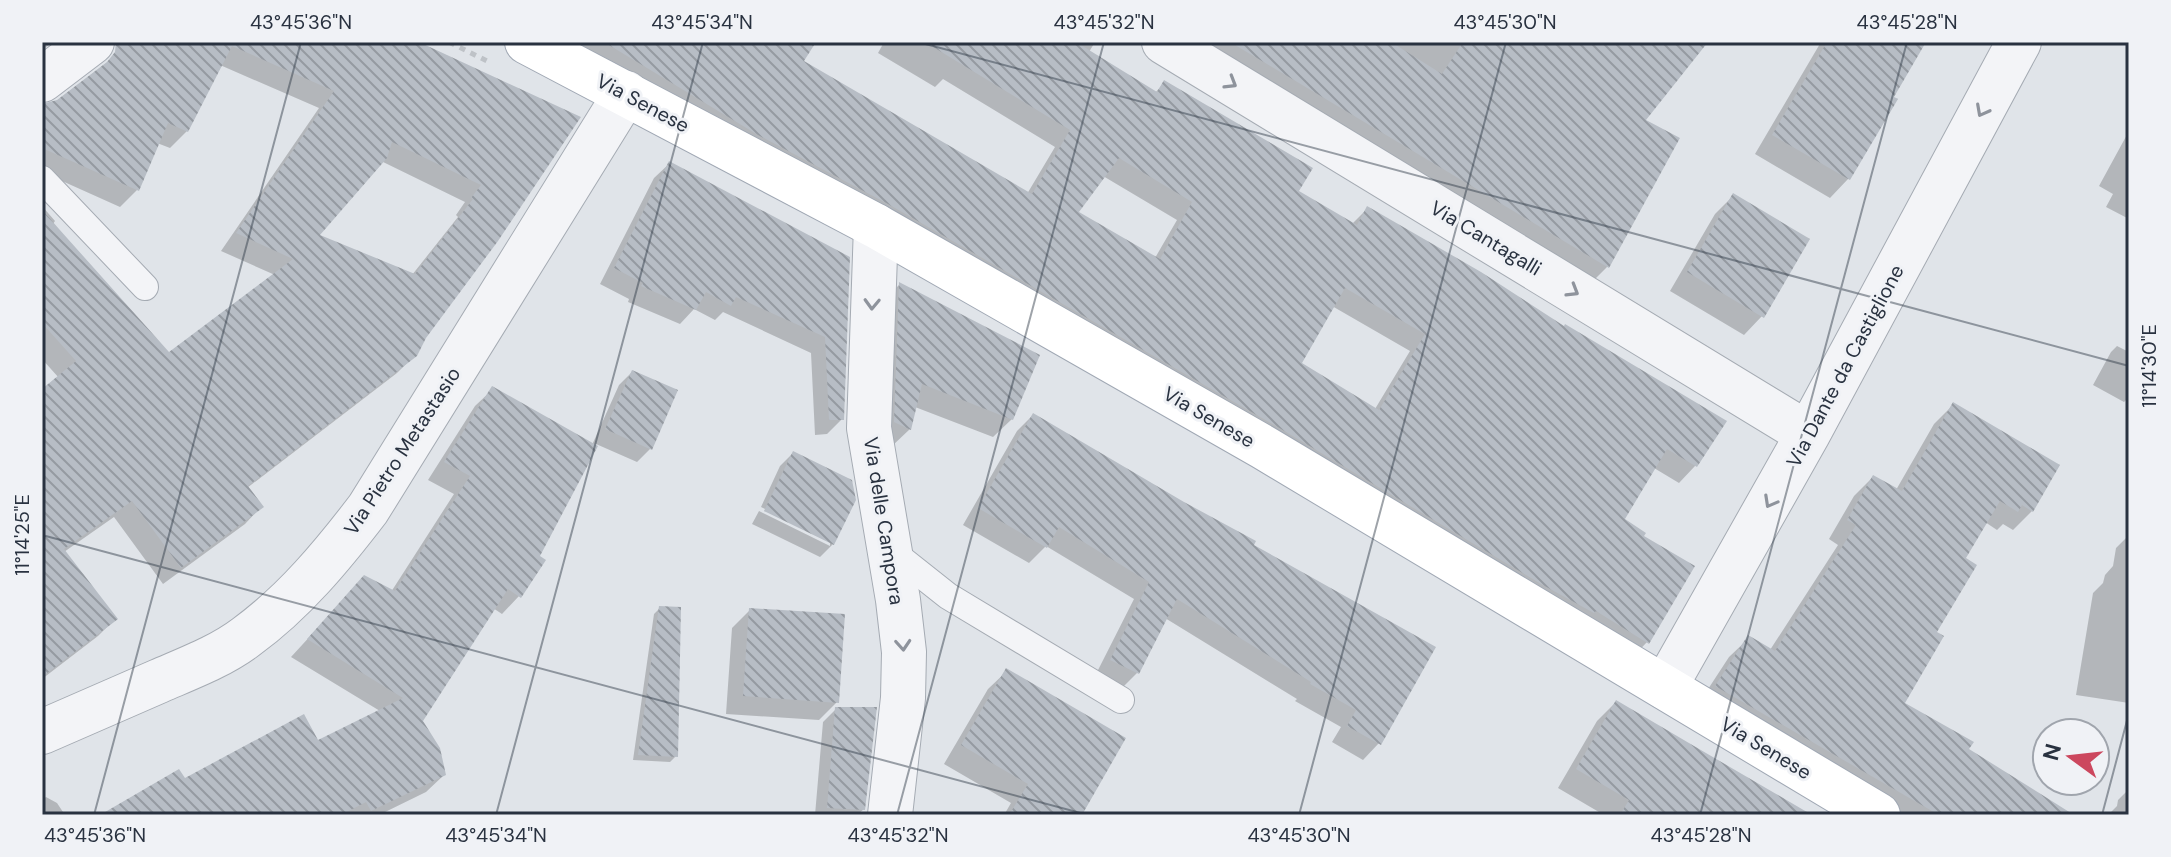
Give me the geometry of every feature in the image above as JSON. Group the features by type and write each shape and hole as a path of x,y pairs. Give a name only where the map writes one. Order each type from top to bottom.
{"main road":[{"name":"Via Senese","path":"527,42 876,226 1263,447 1878,815"}],"street":[{"path":"42,80 92,42"},
{"name":"Via Cantagalli","path":"1164,42 1808,434"},
{"name":"Via Dante da Castiglione","path":"1665,687 1808,434 2019,42"},
{"name":"Via Pietro Metastasio","path":"42,732 181,671 236,643 303,587 334,554 368,509 626,93"},
{"name":"Via delle Campora","path":"876,226 869,428 904,652 903,698 890,815"}],"lane":[{"path":"42,179 145,287"},
{"path":"890,550 948,596 1121,700"}],"building":[{"path":"116,42 419,42 581,117 498,241 426,338 417,356 248,486 264,507 181,568 132,501 64,549 118,619 42,677 42,389 76,361 42,323 42,210 169,352 293,259 236,233 334,91 232,46 188,132 168,123 139,191 42,148 42,104 57,100 107,62 115,52","holes":["392,142 481,185 415,274 320,235 387,158"]},
{"path":"604,42 816,42 804,61 1032,194 1070,130 925,42 1076,42 1157,92 1164,80 1313,168 1299,191 1357,225 1367,206 1727,421 1697,467 1667,449 1625,519 1646,533 1644,536 1695,566 1649,644 888,204 758,135","holes":["1119,158 1192,202 1160,259 1079,212","1345,288 1425,334 1379,410 1302,363"]},
{"path":"1230,42 1391,42 1442,74 1463,42 1708,42 1646,120 1680,138 1609,268"},
{"path":"1827,42 1926,42 1894,97 1898,99 1850,180 1772,135"},
{"path":"669,161 850,257 844,420 829,420 825,337 736,297 731,306 706,292 696,310 641,286 643,283 614,268"},
{"path":"1733,193 1810,239 1764,318 1687,272"},
{"path":"899,282 1040,355 1013,420 922,384 911,430 894,422"},
{"path":"632,370 678,390 652,450 605,429"},
{"path":"492,386 598,446 540,556 546,560 521,598 508,589 423,721 440,748 446,775 371,811 366,802 341,815 100,815 179,769 185,778 304,714 318,740 403,698 307,639 364,575 395,591 470,476 444,462"},
{"path":"1953,402 2060,465 2033,512 2022,505 2018,512 2000,501 1966,558 1977,565 1937,632 1944,636 1905,703 1974,742 1969,749 2031,788 2031,797 2045,797 2074,815 1939,815 1715,686 1748,635 1775,651 1856,525 1847,520 1873,475 1902,491"},
{"path":"1033,413 1256,541 1254,545 1436,647 1381,745 1347,726 1356,710 1177,599 1139,674 1110,660 1149,582 1059,527 1047,548 978,508"},
{"path":"793,451 852,480 856,500 834,545 764,511"},
{"path":"659,606 681,607 678,757 638,755"},
{"path":"749,608 845,614 839,703 743,696"},
{"path":"1006,668 1126,738 1082,815 1009,815 1028,784 961,745"},
{"path":"1616,700 1812,815 1620,815 1629,800 1576,769"},
{"path":"835,707 877,707 865,810 827,808"}]}
